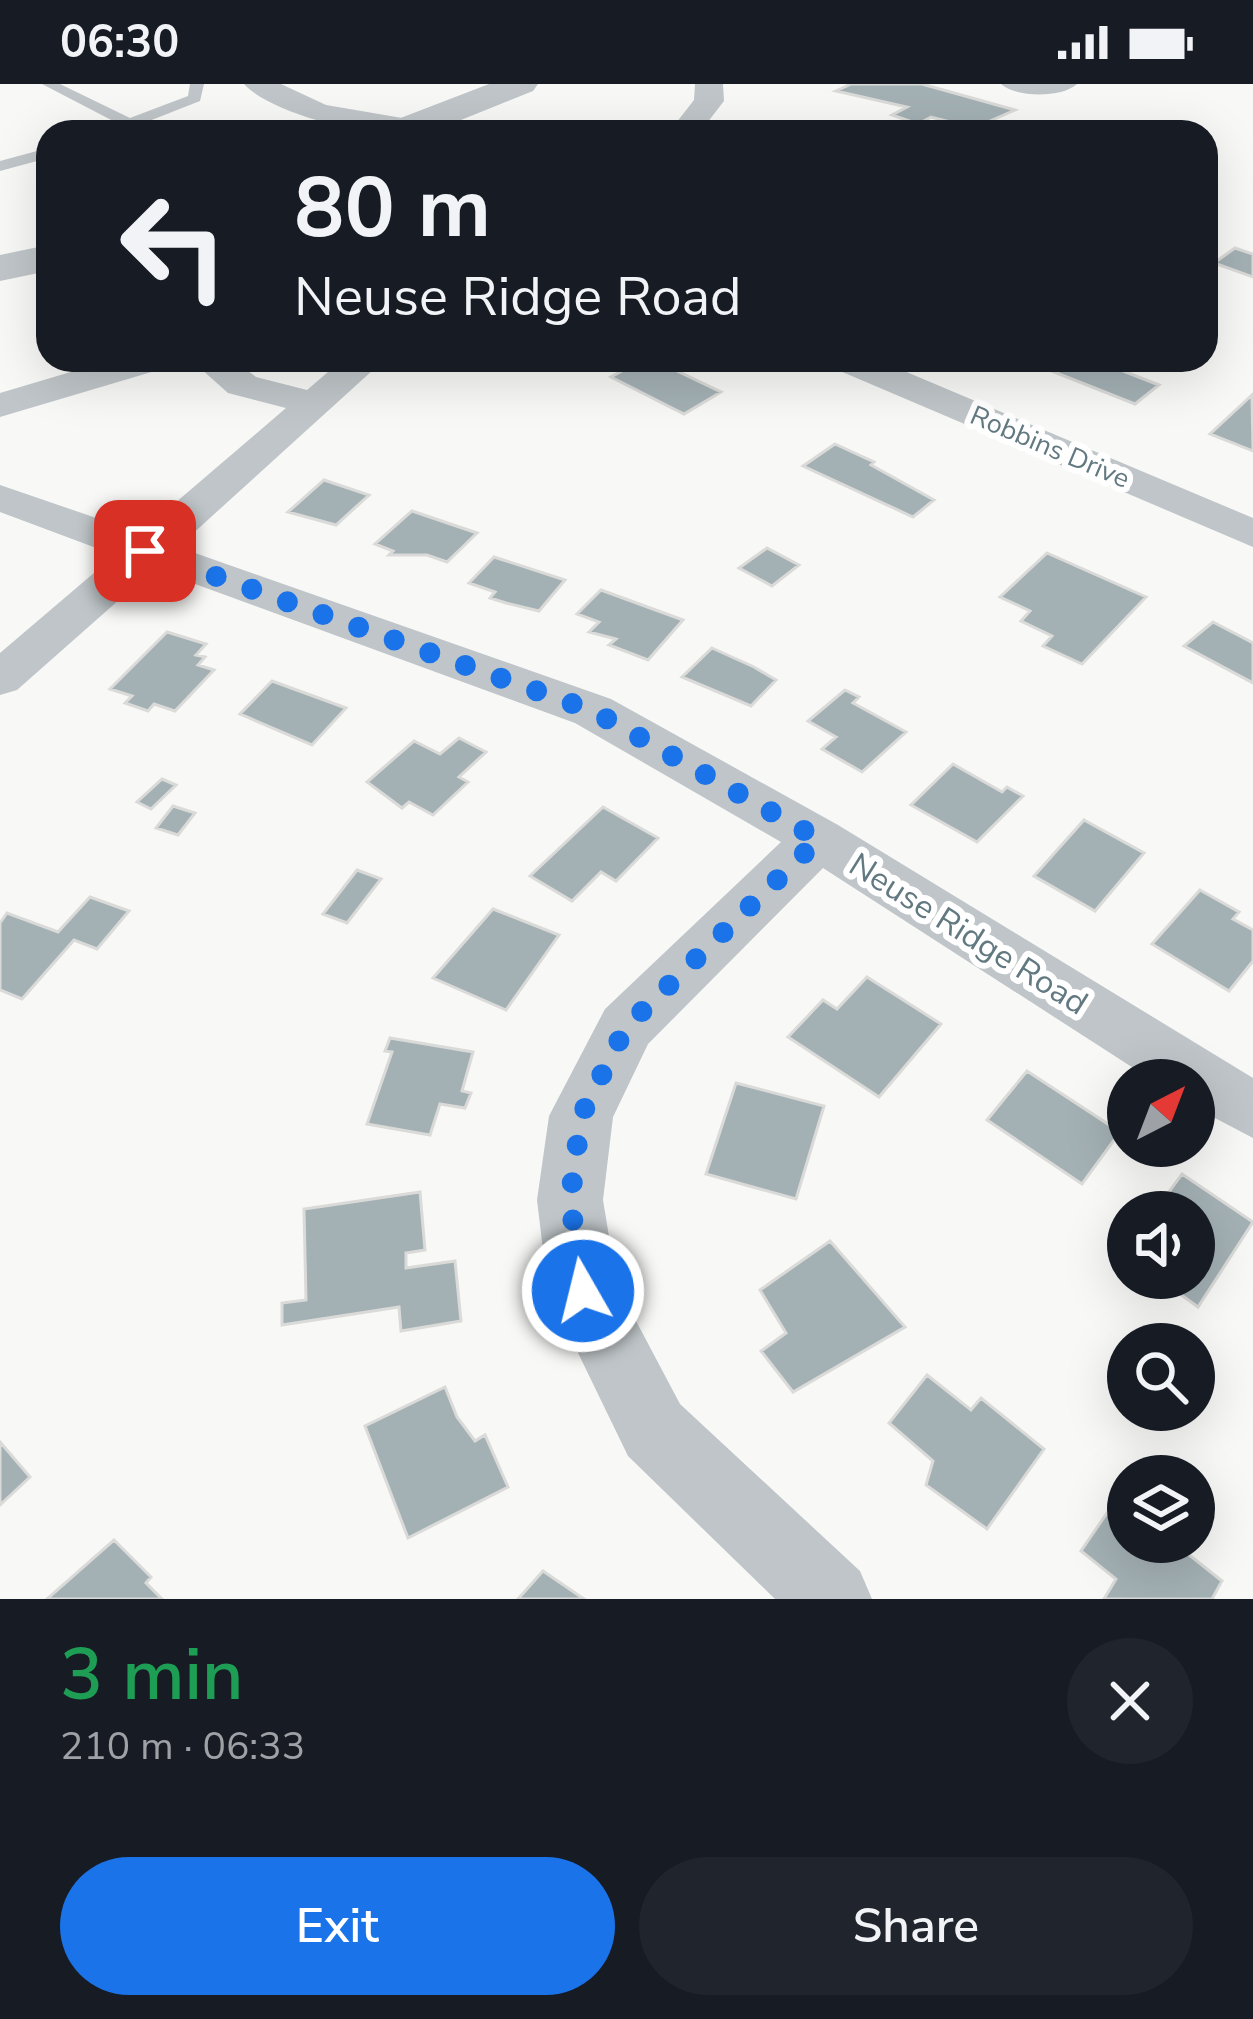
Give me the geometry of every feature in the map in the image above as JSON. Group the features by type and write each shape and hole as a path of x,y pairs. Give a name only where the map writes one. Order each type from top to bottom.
{"street":[{"path":"258,84 320,120"},
{"path":"693,120 709,100 709,84"},
{"path":"1015,84 1063,84"},
{"path":"435,120 536,88"},
{"path":"481,120 536,88"},
{"path":"0,243 36,236"},
{"path":"0,268 36,260"},
{"path":"0,405 111,372"},
{"path":"225,372 242,385 315,404"},
{"path":"0,679 351,372"},
{"name":"Robbins Drive","path":"874,372 1253,534"},
{"name":"Neuse Ridge Road","path":"0,498 593,711 819,839 1253,1111"},
{"path":"819,839 626,1027 581,1116 570,1200 583,1291 654,1430 832,1599"}],"lane":[{"path":"49,84 123,120"},
{"path":"133,120 195,98 197,84"},
{"path":"0,166 36,156"}],"building":[{"path":"851,84 922,84 1015,110 992,120 906,120 892,115 907,107 836,91"},
{"path":"1235,248 1253,254 1253,277 1218,264"},
{"path":"620,372 679,372 721,392 684,414 611,377"},
{"path":"1054,372 1126,372 1159,385 1135,404"},
{"path":"1252,395 1253,451 1210,434"},
{"path":"835,444 934,500 913,517 803,466"},
{"path":"324,480 369,495 336,525 288,512"},
{"path":"412,511 477,533 447,562 427,555 389,555 393,551 375,544"},
{"path":"767,548 799,565 772,586 739,568"},
{"path":"1047,553 1146,597 1082,664 1043,646 1052,636 1021,621 1030,611 1000,597"},
{"path":"494,557 565,580 539,611 490,598 495,592 469,583"},
{"path":"601,590 683,620 648,660 609,645 616,639 589,632 599,622 577,614"},
{"path":"1213,622 1253,643 1253,683 1184,646"},
{"path":"167,632 206,644 196,655 205,657 198,665 214,670 175,711 154,704 148,711 125,703 132,696 110,689"},
{"path":"712,648 776,680 751,706 682,677"},
{"path":"272,681 346,708 312,745 240,714"},
{"path":"845,690 859,697 853,703 906,732 862,772 822,749 836,737 808,721"},
{"path":"459,738 486,752 459,777 468,782 433,815 409,802 402,808 367,782 414,741 440,754"},
{"path":"953,764 1002,792 1007,787 1023,796 977,842 911,805"},
{"path":"162,779 176,785 151,809 137,802"},
{"path":"173,806 195,813 178,835 156,828"},
{"path":"603,807 658,838 616,881 601,872 572,901 530,876"},
{"path":"1084,820 1144,853 1095,911 1034,876"},
{"path":"357,870 381,879 347,923 323,914"},
{"path":"1200,890 1239,912 1233,919 1253,930 1253,961 1229,991 1152,944"},
{"path":"90,897 129,911 97,949 74,940 22,999 0,990 0,923 7,913 58,932"},
{"path":"493,909 559,935 506,1010 433,978"},
{"path":"867,977 941,1024 879,1097 788,1037 823,1000 837,1009"},
{"path":"390,1038 473,1052 462,1091 471,1093 465,1108 440,1104 430,1135 367,1124 392,1052 385,1051"},
{"path":"1027,1071 1107,1123 1107,1150 1082,1184 987,1120"},
{"path":"736,1083 824,1106 796,1199 706,1174"},
{"path":"1182,1174 1207,1191 1169,1191"},
{"path":"420,1192 425,1250 406,1253 406,1268 455,1261 461,1321 401,1331 399,1307 282,1325 282,1303 306,1300 304,1209"},
{"path":"1215,1196 1253,1222 1215,1281"},
{"path":"830,1241 905,1327 793,1392 761,1351 786,1333 760,1290"},
{"path":"927,1375 971,1410 981,1398 1044,1449 987,1529 926,1485 933,1461 889,1423"},
{"path":"445,1387 457,1417 475,1441 485,1435 508,1487 408,1538 365,1426"},
{"path":"0,1442 30,1477 0,1505"},
{"path":"1107,1513 1107,1563 1199,1563 1222,1581 1212,1599 1104,1599 1116,1579 1081,1551"},
{"path":"114,1540 151,1577 146,1583 162,1599 47,1599"},
{"path":"543,1571 584,1599 518,1599"}],"route":[{"path":"145,551 593,711 819,839 626,1027 581,1116 570,1200 583,1291"}]}
